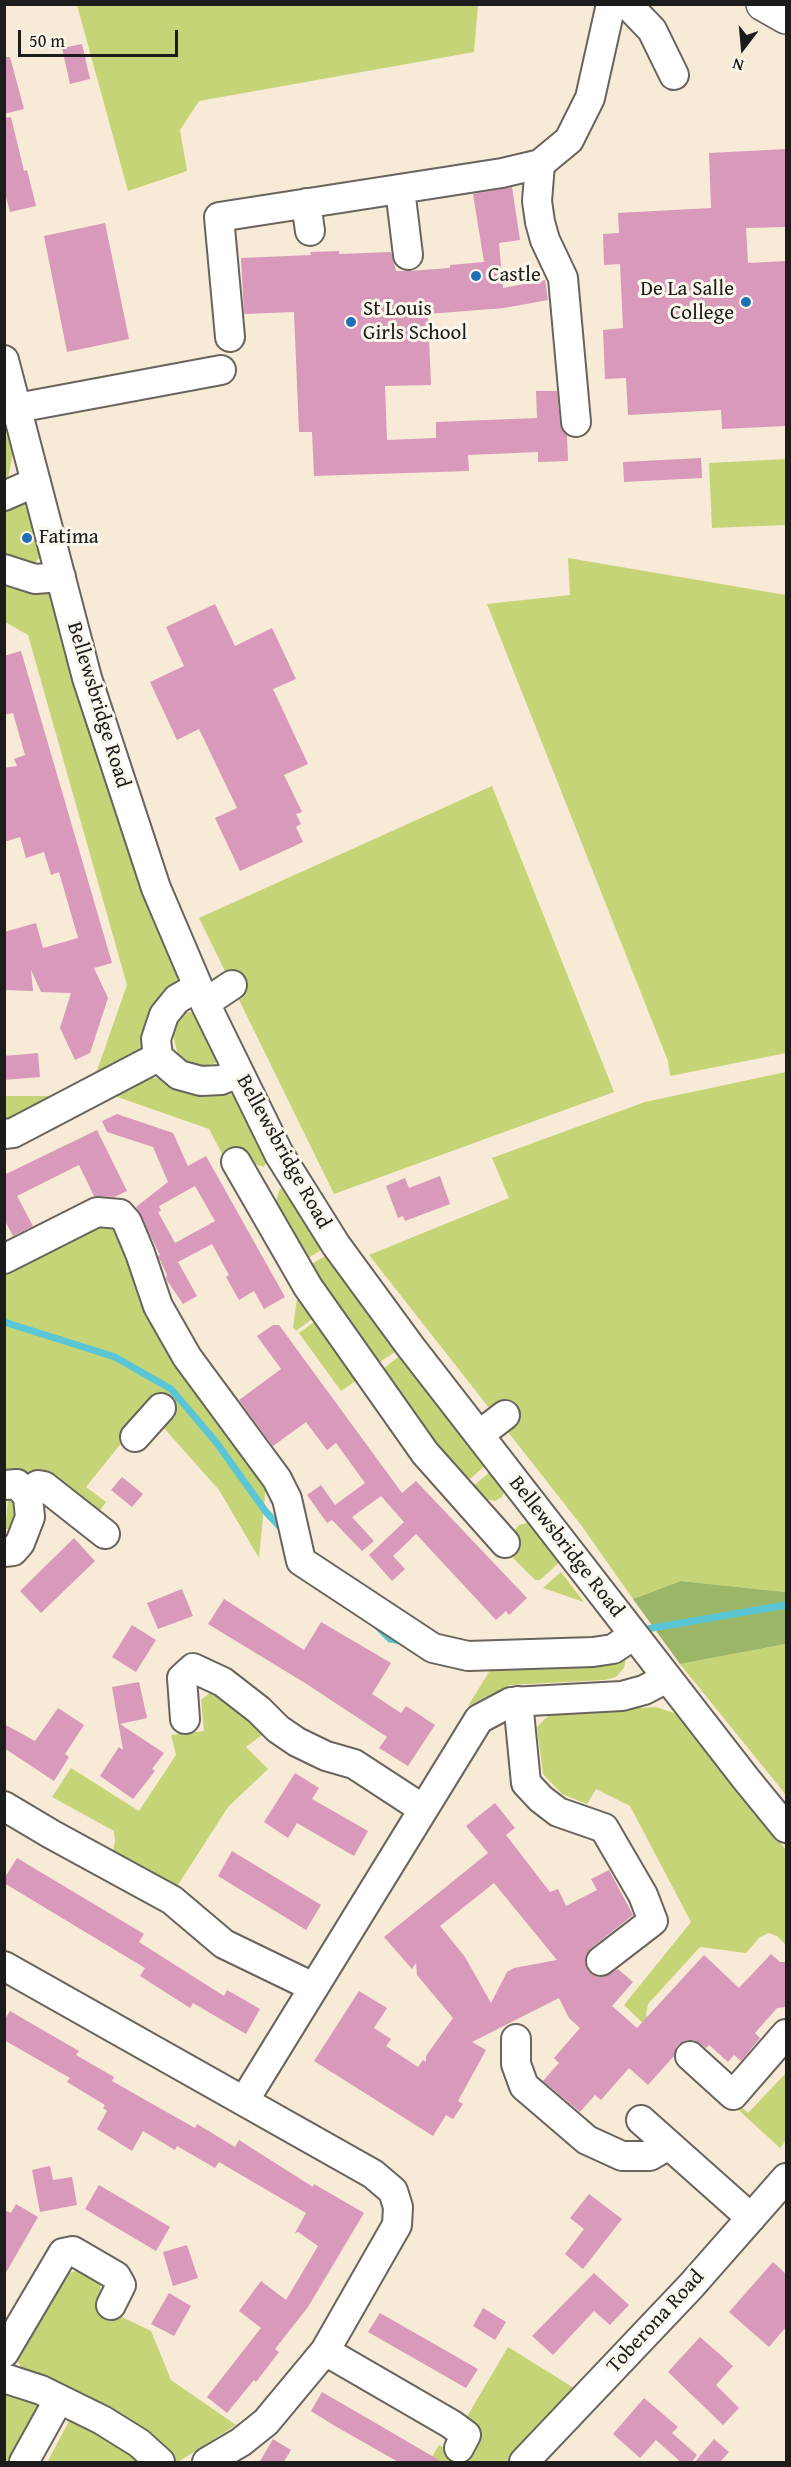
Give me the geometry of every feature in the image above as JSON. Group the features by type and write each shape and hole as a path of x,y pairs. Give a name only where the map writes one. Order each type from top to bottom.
{"main road":[{"path":"764,4 786,17"}],"street":[{"path":"230,336 219,217 308,217 400,189 502,173 540,164 569,140 590,98 611,4"},
{"path":"627,4 652,30 674,75"},
{"path":"540,164 537,201 545,240 563,278 576,422"},
{"path":"400,189 408,255"},
{"name":"Bellewsbridge Road","path":"4,360 87,678 156,888 238,1073 288,1168 336,1245 479,1435 786,1828"},
{"path":"17,408 221,370"},
{"path":"4,496 36,482"},
{"path":"4,568 35,579 61,577"},
{"path":"232,985 202,995 177,999 164,1015 156,1039 158,1057 179,1075 201,1081 221,1080 238,1073"},
{"path":"4,1134 13,1133 158,1057"},
{"path":"236,1162 308,1287 425,1453 500,1536 532,1504"},
{"path":"251,1189 288,1168"},
{"path":"4,1259 97,1212 120,1214 127,1222 140,1252 158,1306 186,1357 277,1479 287,1500 301,1561 433,1648 468,1656 593,1652 613,1649 634,1635"},
{"path":"135,1437 161,1408"},
{"path":"479,1435 505,1415"},
{"path":"15,1489 44,1486 105,1534"},
{"path":"4,1552 13,1551 20,1544 30,1517 28,1497 15,1489"},
{"path":"185,1719 182,1678 193,1668 223,1682 260,1710 278,1729 297,1742 326,1756 354,1764 423,1809"},
{"path":"244,2101 479,1719 511,1702 621,1696 644,1690 667,1678"},
{"path":"518,1701 526,1783 558,1812 604,1828 643,1895 653,1921 601,1961"},
{"path":"4,1806 60,1840 172,1900 224,1944 313,1987"},
{"path":"4,1966 373,2174 393,2191 398,2207 397,2225 325,2351 266,2422 241,2442 207,2463"},
{"path":"690,2056 733,2095 786,2034"},
{"path":"516,2039 516,2064 524,2086 587,2140 622,2156 650,2156 669,2145"},
{"path":"641,2120 751,2218"},
{"name":"Toberona Road","path":"524,2463 691,2286 786,2178"},
{"path":"4,2353 63,2253 73,2251 116,2276 121,2285 111,2306"},
{"path":"325,2351 451,2424 466,2435 459,2448"},
{"path":"4,2378 41,2390 102,2420 139,2443 160,2463"},
{"path":"24,2463 59,2399"}],"green space":[{"path":"77,4 478,5 474,52 199,101 180,130 187,171 128,191"},
{"path":"4,428 13,453 8,479 4,482"},
{"path":"786,459 786,525 712,528 709,463"},
{"path":"12,504 30,504 44,553 34,563 23,564 5,556 5,510"},
{"path":"568,558 786,595 786,1053 670,1076 668,1061 487,604 570,595"},
{"path":"4,580 54,591 180,974 158,1010 140,1054 94,1079 127,985 28,635 5,622"},
{"path":"492,786 614,1092 334,1194 199,918"},
{"path":"187,1012 199,1013 222,1061 196,1069 179,1059 173,1035 178,1018"},
{"path":"786,1072 785,1592 681,1581 633,1599 581,1525 369,1255 509,1198 492,1158 645,1102"},
{"path":"145,1077 173,1080 201,1093 238,1095 269,1155 264,1167 242,1160 228,1165 209,1129 109,1094"},
{"path":"5,1096 62,1096 5,1123"},
{"path":"284,1184 323,1249 303,1261 279,1218 276,1201"},
{"path":"95,1221 118,1228 267,1475 259,1558 219,1490 148,1410 86,1487 106,1502 94,1519 5,1473 4,1267"},
{"path":"327,1255 398,1350 375,1365 306,1267"},
{"path":"297,1299 312,1319 296,1331 293,1327"},
{"path":"314,1322 357,1380 341,1391 299,1333"},
{"path":"401,1355 486,1465 465,1483 380,1371"},
{"path":"491,1471 505,1489 502,1497 495,1501 477,1497 471,1488"},
{"path":"10,1497 17,1503 21,1514 11,1531 5,1528"},
{"path":"528,1523 560,1562 540,1580 535,1580 513,1558 511,1546 513,1532 519,1525"},
{"path":"561,1572 584,1602 543,1588"},
{"path":"681,1581 785,1592 786,1588 786,1644 680,1664 633,1599"},
{"path":"786,1644 786,1795 680,1664"},
{"path":"620,1652 626,1658 624,1668 616,1677 605,1680 510,1685 468,1706 497,1659"},
{"path":"213,1690 266,1732 246,1747 268,1769 228,1807 174,1891 111,1858 115,1841 114,1831 52,1797 71,1768 139,1811 176,1755 171,1735 204,1731 201,1700"},
{"path":"656,1707 683,1716 786,1850 786,1945 777,1936 769,1933 760,1937 746,1953 700,1947 648,2004 646,2015 651,2020 646,2026 624,2005 691,1922 630,1806 596,1789 587,1804 562,1794 543,1774 537,1727 551,1713"},
{"path":"786,2073 786,2140 780,2148 708,2082 712,2080 748,2113"},
{"path":"82,2269 99,2279 101,2290 96,2303 119,2319 122,2317 151,2331 171,2380 236,2425 178,2462 170,2460 25,2373 18,2362 19,2352 66,2274"},
{"path":"508,2347 574,2388 506,2462 429,2462 439,2445 462,2457 480,2429 465,2420"},
{"path":"5,2389 28,2397 37,2404 38,2419 12,2462 5,2462"},
{"path":"70,2419 115,2441 141,2462 48,2461"}],"building":[{"path":"82,44 90,79 70,84 62,48"},
{"path":"4,57 10,57 24,109 4,114"},
{"path":"11,117 24,171 27,170 36,206 10,212 4,189 4,118"},
{"path":"786,149 786,227 746,228 748,263 786,261 786,426 722,429 721,410 628,415 626,378 605,379 603,330 623,328 620,264 604,265 603,234 619,233 618,213 711,208 709,153"},
{"path":"512,187 520,240 499,243 503,288 545,280 548,300 504,308 428,314 431,385 385,386 387,440 436,438 436,422 537,418 536,391 557,391 560,423 567,435 568,461 538,462 538,452 468,455 469,471 314,476 312,432 299,432 294,312 244,314 241,258 311,255 310,252 339,251 339,254 391,252 396,271 450,268 450,265 484,262 473,194"},
{"path":"105,223 129,339 67,352 44,236"},
{"path":"701,458 702,478 624,482 623,462"},
{"path":"215,604 235,646 272,628 296,679 273,689 308,764 284,775 302,812 296,814 301,824 296,827 303,842 240,871 215,818 237,808 199,729 177,740 150,682 184,666 166,627"},
{"path":"21,651 112,963 94,968 108,998 90,1053 75,1060 60,1028 71,993 41,992 31,970 33,991 4,990 4,932 36,923 43,948 78,938 59,872 51,875 44,852 26,858 20,837 4,842 4,768 17,766 14,759 25,755 13,713 4,715 4,656"},
{"path":"38,1053 40,1077 4,1080 4,1056"},
{"path":"117,1114 173,1133 188,1166 206,1156 285,1297 264,1309 254,1291 239,1300 226,1277 229,1275 212,1244 178,1262 197,1296 183,1304 166,1279 167,1275 158,1256 160,1255 136,1207 168,1182 153,1147 107,1132 102,1121","holes":["195,1186 215,1221 175,1243 158,1212 161,1211 159,1206"]},
{"path":"97,1130 127,1191 114,1197 94,1196 79,1165 17,1196 33,1226 13,1236 4,1219 4,1172 6,1174"},
{"path":"440,1176 450,1204 405,1221 403,1216 398,1218 386,1186 405,1178 409,1188"},
{"path":"273,1325 279,1325 402,1493 416,1481 527,1598 509,1615 506,1611 496,1620 416,1534 393,1556 405,1569 392,1581 369,1555 404,1522 381,1496 352,1517 374,1541 362,1551 332,1520 327,1523 307,1495 321,1485 335,1505 365,1483 336,1443 327,1450 306,1422 273,1446 239,1400 281,1369 257,1336"},
{"path":"122,1477 143,1494 132,1507 111,1490"},
{"path":"74,1538 95,1561 41,1613 20,1591"},
{"path":"182,1589 193,1616 158,1629 147,1603"},
{"path":"224,1599 304,1650 321,1622 391,1663 372,1694 401,1713 406,1706 435,1725 408,1766 379,1748 387,1737 305,1683 208,1624"},
{"path":"132,1625 156,1640 136,1672 112,1657"},
{"path":"139,1682 147,1718 120,1724 164,1753 152,1769 155,1771 133,1799 100,1776 119,1747 123,1750 112,1687"},
{"path":"58,1708 84,1725 65,1754 69,1757 54,1781 4,1748 4,1724 35,1741"},
{"path":"295,1773 319,1788 312,1799 368,1831 354,1856 297,1823 288,1838 264,1822"},
{"path":"495,1803 515,1828 506,1835 550,1892 558,1889 566,1906 597,1890 591,1879 609,1870 633,1915 591,1948 586,1955 585,1964 588,1971 595,1976 604,1977 618,1969 633,1982 612,2006 637,2028 704,1955 739,1988 771,1954 780,1962 786,1962 786,2007 777,2008 755,2033 760,2038 741,2061 734,2055 728,2062 709,2045 706,2048 694,2040 686,2040 677,2045 674,2056 648,2085 629,2068 601,2100 595,2095 580,2112 543,2081 559,2063 554,2058 580,2028 569,2018 559,1998 472,2042 486,2050 458,2101 463,2104 453,2119 446,2115 433,2136 314,2061 359,1991 387,2008 374,2028 391,2039 386,2046 418,2067 423,2060 426,2062 426,2056 453,2018 417,1975 416,1963 412,1969 384,1937 488,1853 466,1826","holes":["494,1883 557,1960 514,1968 507,1972 491,2003 465,1957 440,1926"]},
{"path":"232,1851 321,1905 306,1930 218,1876"},
{"path":"17,1858 144,1934 139,1942 224,1996 227,1990 260,2009 246,2034 193,2003 190,2008 140,1976 145,1968 4,1883 4,1879"},
{"path":"10,2011 79,2051 76,2055 114,2077 112,2081 195,2128 197,2124 235,2147 239,2140 313,2187 314,2184 364,2213 308,2307 275,2349 279,2352 256,2382 254,2380 227,2413 207,2397 261,2328 239,2311 261,2281 286,2300 318,2246 298,2232 295,2233 306,2213 219,2162 215,2168 177,2146 175,2150 143,2131 132,2151 97,2129 107,2111 103,2108 105,2105 67,2082 70,2078 4,2040 4,2021"},
{"path":"50,2166 53,2180 72,2177 77,2205 40,2212 32,2170"},
{"path":"99,2185 170,2227 156,2251 85,2209"},
{"path":"589,2194 622,2219 583,2269 565,2254 584,2229 570,2218"},
{"path":"16,2204 38,2217 4,2276 4,2210 11,2213"},
{"path":"187,2245 198,2278 173,2286 163,2252"},
{"path":"773,2262 786,2274 786,2327 769,2347 729,2312"},
{"path":"594,2273 629,2305 610,2325 594,2311 553,2355 532,2336"},
{"path":"169,2293 191,2306 174,2336 151,2324"},
{"path":"483,2308 506,2322 495,2340 473,2326"},
{"path":"380,2313 478,2369 466,2388 368,2332"},
{"path":"700,2337 733,2366 716,2385 739,2408 723,2425 668,2372"},
{"path":"322,2392 444,2463 400,2463 335,2426 311,2411"},
{"path":"644,2398 678,2427 672,2433 697,2455 691,2463 682,2463 656,2440 640,2458 613,2434"},
{"path":"273,2439 291,2450 283,2463 259,2463"},
{"path":"714,2439 729,2452 719,2463 694,2463"}],"waterway":[{"path":"4,1322 115,1357 171,1389 216,1442 266,1512 284,1531"},
{"path":"641,1630 786,1605"},
{"path":"378,1627 390,1639 401,1641"}],"place":[{"name":"Castle","path":"476,276"},
{"name":"De La Salle College","path":"746,302"},
{"name":"St Louis Girls School","path":"351,322"},
{"name":"Fatima","path":"27,538"}]}
